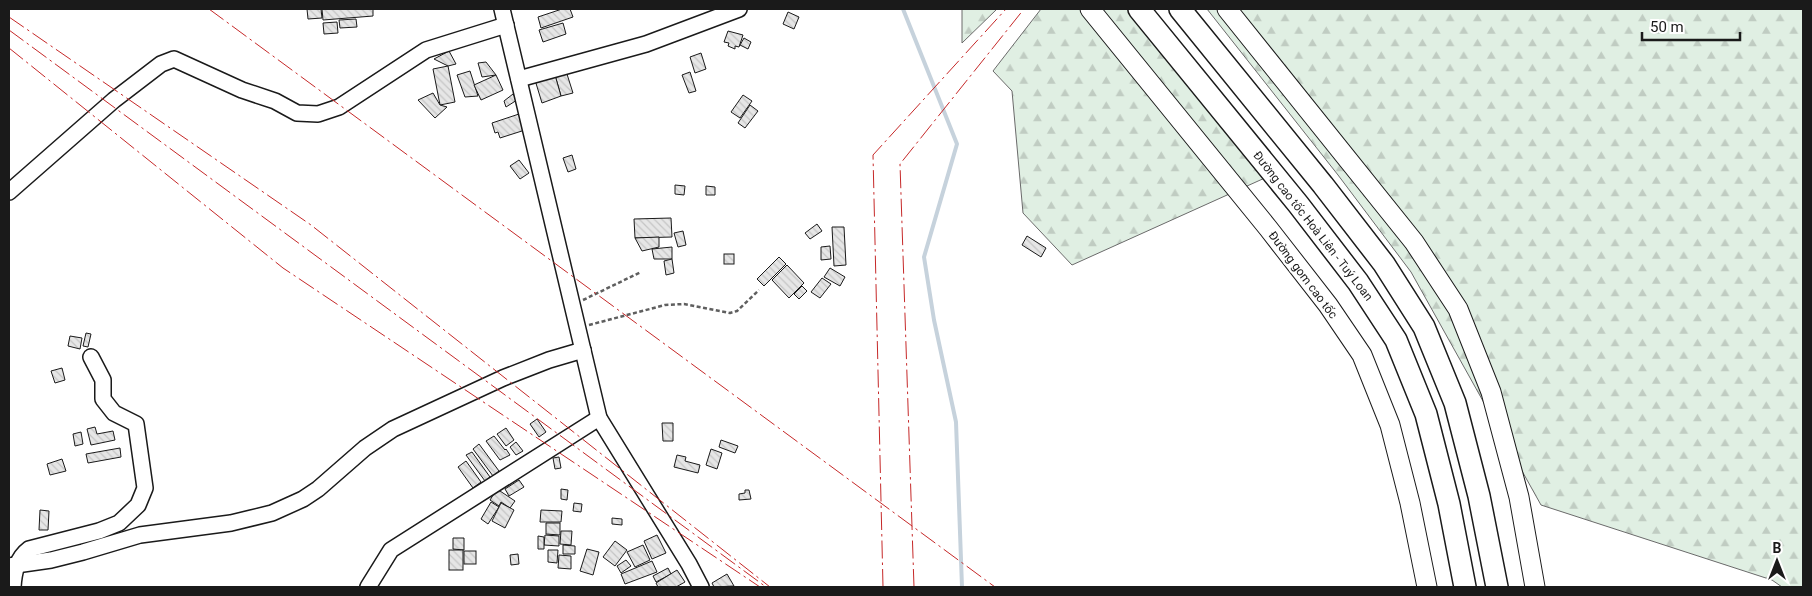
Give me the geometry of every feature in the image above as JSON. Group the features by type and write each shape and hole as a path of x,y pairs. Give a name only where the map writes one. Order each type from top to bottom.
{"highway":[{"name":"Đường cao tốc Hoà Liên - Tuý Loan","path":"1139,9 1352,274 1396,340 1426,414 1449,504 1465,587"},
{"path":"1180,9 1384,264 1424,327 1455,403 1479,496 1496,587"}],"main road":[{"name":"Đường gom cao tốc","path":"1090,9 1268,228 1328,305 1362,355 1390,425 1410,503 1427,587"},
{"path":"1227,9 1414,242 1458,309 1492,392 1519,498 1535,587"}],"street":[{"path":"502,9 599,418 689,564 701,587"},
{"path":"518,79 646,44 739,9"},
{"path":"9,192 114,100 161,64 174,59 242,90 275,100 297,113 318,114 339,107 426,50 506,25"},
{"path":"13,566 75,554 140,534 231,523 272,513 318,489 365,448 393,429 503,378 549,360 583,350"},
{"path":"14,587 13,566 29,548 99,531 119,523 138,505 145,488 136,424 114,413 103,399 103,380 91,357"},
{"path":"368,587 391,550 599,418"}],"path":[{"path":"573,304 641,272"},
{"path":"578,328 665,305 684,304 730,313 737,311 759,290"}],"green space":[{"path":"962,9 997,9 962,43"},
{"path":"1041,9 1136,9 1267,177 1072,265 1023,213 1012,91 993,71"},
{"path":"1207,9 1803,9 1803,587 1782,587 1772,580 1541,505 1411,272 1338,175"}],"building":[{"path":"307,9 321,9 322,18 308,19"},
{"path":"322,9 373,9 373,16 323,20"},
{"path":"562,9 570,9 573,17 541,28 538,17"},
{"path":"788,12 799,17 794,29 783,24"},
{"path":"356,19 357,27 340,28 339,20"},
{"path":"337,22 338,33 324,34 323,23"},
{"path":"563,23 566,34 543,42 539,30"},
{"path":"728,31 743,35 739,47 735,46 735,49 728,46 729,43 724,42"},
{"path":"744,38 751,42 748,49 740,45"},
{"path":"449,51 456,64 448,66 434,59"},
{"path":"701,53 706,69 695,73 690,57"},
{"path":"486,62 496,75 482,77 478,63"},
{"path":"448,66 455,102 440,105 433,69"},
{"path":"470,71 478,96 465,97 457,75"},
{"path":"566,71 573,93 561,96 555,75"},
{"path":"690,72 696,91 689,93 682,75"},
{"path":"496,75 503,90 481,100 474,85"},
{"path":"555,75 561,96 542,103 535,80"},
{"path":"433,93 440,105 447,107 435,118 418,100"},
{"path":"513,94 517,100 506,107 504,101"},
{"path":"743,95 752,101 740,118 731,112"},
{"path":"750,105 758,111 745,128 738,123"},
{"path":"519,114 525,130 500,138 498,132 495,133 492,123"},
{"path":"572,155 576,169 568,172 563,158"},
{"path":"519,160 529,173 520,179 510,166"},
{"path":"675,185 685,186 684,195 675,194"},
{"path":"706,186 715,187 715,195 706,195"},
{"path":"671,218 672,237 635,238 634,219"},
{"path":"817,224 822,231 810,239 805,233"},
{"path":"832,227 844,227 846,265 834,266"},
{"path":"683,231 686,245 678,247 674,233"},
{"path":"1027,236 1046,248 1041,257 1022,245"},
{"path":"659,237 659,247 642,251 635,238"},
{"path":"830,246 831,259 821,260 821,247"},
{"path":"672,247 672,259 654,259 652,249"},
{"path":"724,254 734,254 734,264 724,264"},
{"path":"779,257 786,264 764,286 757,279"},
{"path":"672,259 674,273 666,275 664,261"},
{"path":"787,265 804,283 789,298 772,280"},
{"path":"830,268 845,277 840,286 824,277"},
{"path":"822,278 831,284 820,298 811,292"},
{"path":"802,286 807,291 799,299 794,294"},
{"path":"86,333 91,334 88,347 83,346"},
{"path":"70,336 82,338 80,349 68,346"},
{"path":"62,368 65,380 55,383 51,371"},
{"path":"537,419 546,432 539,437 530,424"},
{"path":"662,423 673,423 673,441 663,441"},
{"path":"95,427 97,434 113,431 115,440 91,445 87,429"},
{"path":"506,428 514,440 506,446 497,434"},
{"path":"81,432 83,444 75,446 73,434"},
{"path":"494,436 510,455 500,460 486,441"},
{"path":"721,440 738,446 735,453 719,447"},
{"path":"516,442 523,451 516,455 510,447"},
{"path":"479,444 499,471 493,476 473,449"},
{"path":"120,448 121,457 88,463 86,454"},
{"path":"711,449 722,453 717,469 706,465"},
{"path":"472,452 490,477 485,481 466,455"},
{"path":"677,455 686,457 685,461 700,465 698,473 674,467"},
{"path":"559,457 561,468 555,469 553,458"},
{"path":"62,459 66,471 50,475 47,464"},
{"path":"466,461 481,482 473,488 458,467"},
{"path":"519,480 524,487 509,496 505,489"},
{"path":"497,489 515,501 510,508 501,502 499,506 490,500"},
{"path":"561,489 568,490 567,500 561,499"},
{"path":"745,490 749,490 751,499 739,500 739,494 745,493"},
{"path":"491,502 499,507 488,524 481,519"},
{"path":"501,503 514,510 505,528 492,521"},
{"path":"574,503 582,504 581,512 573,511"},
{"path":"40,510 49,511 48,530 39,530"},
{"path":"541,510 562,511 561,522 540,522"},
{"path":"612,518 622,519 622,525 612,524"},
{"path":"546,523 560,523 560,535 546,534"},
{"path":"561,531 572,531 571,545 560,544"},
{"path":"545,535 559,536 559,546 544,545"},
{"path":"657,535 666,553 652,559 644,541"},
{"path":"538,536 544,537 544,549 538,549"},
{"path":"453,538 464,538 464,550 453,549"},
{"path":"615,541 627,550 615,566 603,557"},
{"path":"563,545 575,546 575,554 563,554"},
{"path":"643,545 650,560 635,567 627,552"},
{"path":"587,549 599,552 593,575 580,571"},
{"path":"449,550 463,550 463,570 449,570"},
{"path":"548,550 558,550 557,563 548,562"},
{"path":"464,551 476,551 476,564 464,564"},
{"path":"518,554 519,564 511,565 510,555"},
{"path":"559,555 571,556 571,569 558,568"},
{"path":"626,560 631,566 621,573 617,566"},
{"path":"652,561 657,572 625,584 621,574"},
{"path":"668,568 671,574 656,582 653,576"},
{"path":"677,570 685,582 676,587 658,587 656,583"},
{"path":"727,574 734,586 714,587 712,583"}],"waterway":[{"path":"903,9 957,144 924,257 934,320 956,422 962,587"}],"power":[{"path":"209,9 995,587"},
{"path":"883,587 873,155 1006,9"},
{"path":"914,587 900,164 1024,9"},
{"path":"9,17 311,225 770,587"},
{"path":"9,30 766,587"},
{"path":"9,48 283,268 760,587"}]}
